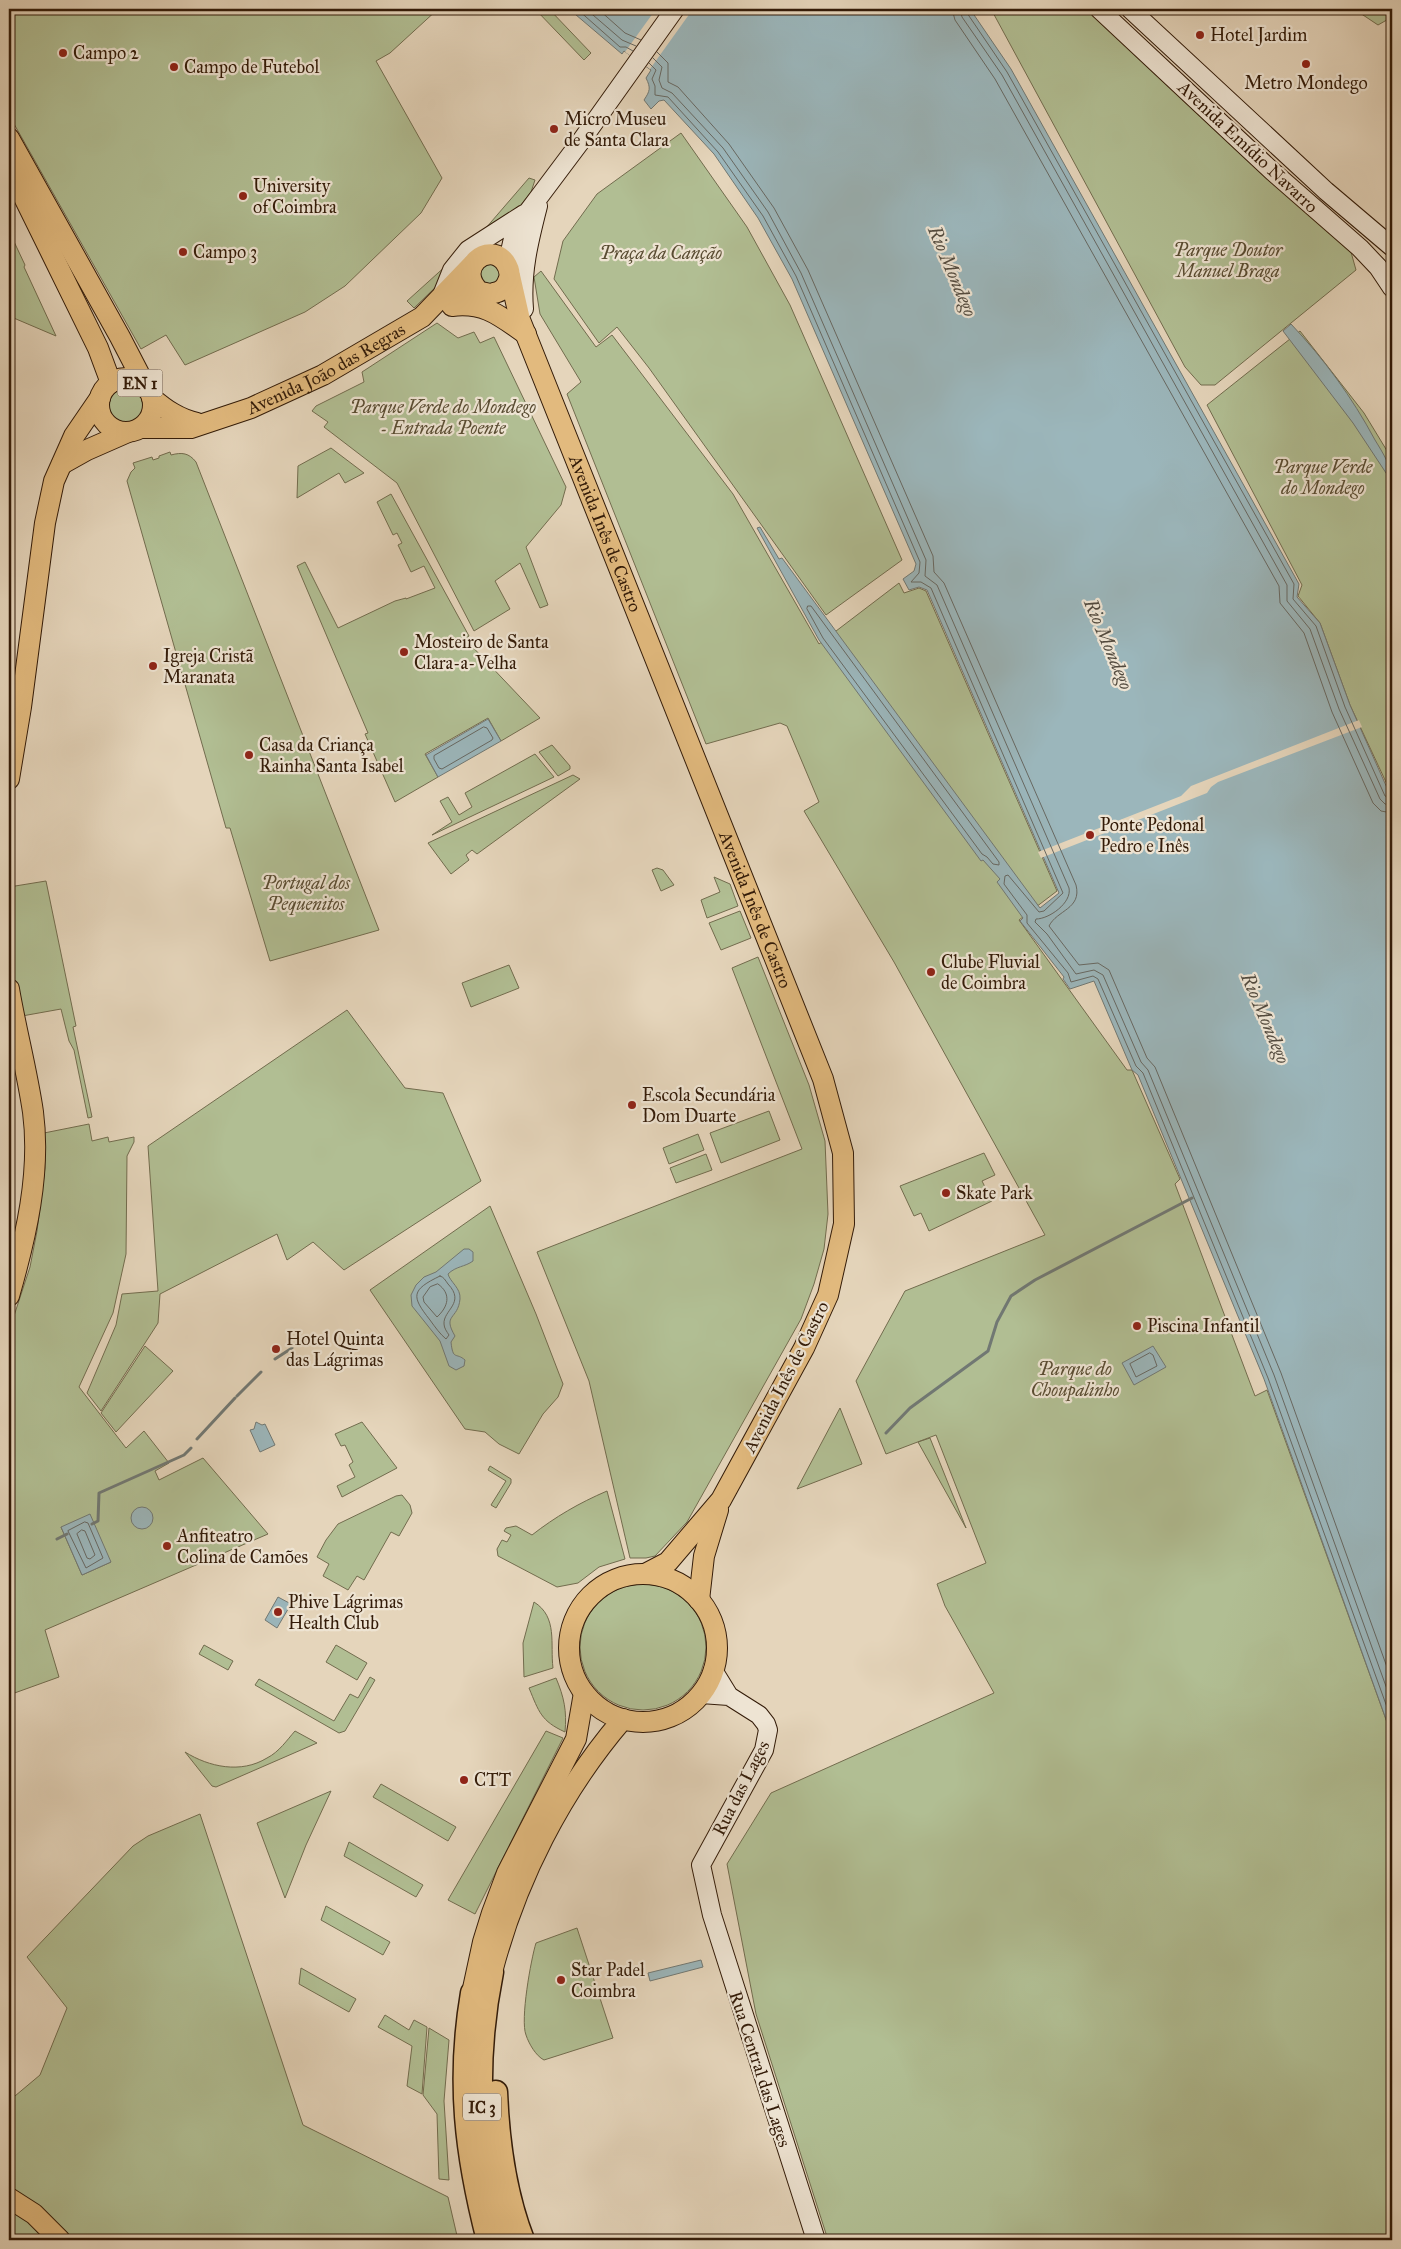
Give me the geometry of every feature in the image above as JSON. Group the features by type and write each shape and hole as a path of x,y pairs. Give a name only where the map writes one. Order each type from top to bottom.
{"highway":[{"name":"IC 3","path":"492,1972 482,2024 481,2101 493,2193 506,2240"},
{"name":"IC 3","path":"492,1972 494,2066 499,2128 508,2189 523,2240"},
{"path":"465,2039 472,1993"},
{"name":"IC 3","path":"465,2039 452,2102 456,2167 472,2240"},
{"name":"IC 3","path":"465,2039 463,2102 470,2164 488,2240"}],"main road":[{"name":"Avenida João das Regras","path":"134,430 191,428 251,408 323,375 422,318 480,259 514,234 527,213 674,9"},
{"name":"Avenida Emídio Navarro","path":"1099,9 1272,172 1360,248 1378,267 1392,288"},
{"name":"Avenida Emídio Navarro","path":"1130,9 1326,191 1392,247"},
{"path":"9,138 120,337 149,394 168,411 183,420 202,424"},
{"path":"9,167 98,348 105,391"},
{"path":"422,318 450,307 467,304 484,308 523,327 522,288 525,254 540,196"},
{"path":"440,300 452,270 468,250 527,213"},
{"name":"Avenida João das Regras","path":"508,271 514,234"},
{"path":"1378,267 1386,256 1392,253"},
{"path":"440,300 487,293 505,287 508,271 499,257 480,259 470,272 471,279 487,293"},
{"name":"Avenida Inês de Castro","path":"508,271 523,327 823,1079 843,1153 844,1224 828,1295 804,1348 721,1500 704,1556 699,1600"},
{"name":"Avenida Inês de Castro","path":"487,293 523,327"},
{"name":"EN 1","path":"9,779 22,698 45,523 54,481 74,436 105,391 126,378 134,380 149,394 151,414 134,430 111,428 100,415 105,391"},
{"path":"62,464 87,450 134,430"},
{"path":"9,988 33,1113 34,1150 30,1208 20,1257 9,1296"},
{"name":"Avenida Inês de Castro","path":"645,1574 668,1562 721,1500"},
{"path":"645,1574 675,1581 699,1600 708,1612 715,1633 716,1655 713,1670 700,1694 689,1705 675,1714 660,1719 642,1721 623,1719 602,1709 584,1693 576,1681 569,1654 571,1629 578,1612 588,1598 608,1583 624,1576 645,1574"},
{"name":"Rua das Lages","path":"707,1896 701,1865 764,1750 768,1737 764,1719 729,1696 713,1670"},
{"path":"472,1993 482,1942 495,1905 521,1844 576,1740 584,1693"},
{"name":"Rua das Lages","path":"700,1694 729,1696"},
{"path":"492,1972 508,1916 536,1852 576,1781 605,1740 623,1719"},
{"name":"Rua Central das Lages","path":"707,1896 816,2240"},
{"path":"9,2198 34,2214 60,2240"}],"green space":[{"name":"University of Coimbra","path":"9,9 438,9 390,53 376,61 442,178 421,213 345,286 305,312 185,365 166,335 141,349 9,115"},
{"path":"535,9 549,9 591,53 584,60"},
{"name":"Parque Doutor Manuel Braga","path":"991,9 1089,9 1351,252 1356,270 1215,385 1201,385 1185,367"},
{"path":"1354,9 1392,9 1392,17 1378,25"},
{"name":"Praça da Canção","path":"681,133 747,227 790,305 902,560 826,615 649,368 617,327 599,343 554,279 563,241 597,194"},
{"path":"529,178 535,180 531,192 520,206 414,308 407,301 479,236"},
{"path":"9,231 25,265 24,267 56,336 9,316"},
{"path":"486,261 502,268 499,284 483,286 477,270"},
{"name":"Parque do Choupalinho","path":"541,271 596,347 612,335 733,494 819,644 899,583 904,593 919,588 926,591 1057,891 1019,920 1127,1070 1132,1070 1180,1179 1175,1184 1255,1396 1267,1390 1392,1736 1392,2240 828,2240 756,2014 727,1864 771,1793 994,1693 945,1606 937,1584 986,1563 936,1435 886,1454 856,1381 905,1291 1045,1235 894,962 804,811 819,802 787,726 780,723 706,744 567,394 581,382 540,314 534,277"},
{"name":"Parque Verde do Mondego - Entrada Poente","path":"437,323 458,338 474,332 480,343 494,337 566,487 561,505 526,547 548,605 540,608 520,563 495,581 510,609 474,631 397,483 324,427 328,422 312,411 316,406 364,382 362,372"},
{"name":"Parque Verde do Mondego","path":"1300,331 1364,413 1392,459 1392,795 1350,705 1320,623 1298,596 1302,585 1207,405"},
{"path":"126,387 139,393 145,406 139,419 126,425 113,419 107,406 113,393"},
{"path":"331,448 364,473 345,483 339,473 297,498 298,466"},
{"name":"Portugal dos Pequenitos","path":"170,452 171,455 188,455 196,462 379,930 270,961 230,828 226,828 127,481 135,468 133,463 152,457 153,460"},
{"path":"391,494 469,636 465,639 540,718 501,741 488,718 425,754 438,777 395,802 365,734 368,733 297,566 305,562 338,628 395,601 435,588 424,566 411,572 398,545 402,543 397,533 393,535 377,502"},
{"path":"552,745 570,766 570,769 558,776 539,752"},
{"path":"535,754 554,777 432,835 452,822 440,801 448,797 459,815 472,807 465,793"},
{"path":"573,775 580,779 477,854 472,850 466,855 469,860 451,874 428,843"},
{"path":"657,868 663,870 674,885 661,891 652,870"},
{"path":"714,877 730,884 738,906 707,918 701,900 720,892"},
{"path":"46,881 76,1026 73,1027 92,1117 88,1118 74,1050 69,1041 61,1009 22,1016 13,976 9,938 9,887"},
{"path":"740,911 751,938 721,950 709,923"},
{"path":"758,957 809,1085 825,1141 828,1214 824,1249 801,1319 687,1522 655,1556 630,1558 589,1381 537,1252 802,1149 732,968"},
{"path":"509,965 519,988 471,1007 462,983"},
{"path":"347,1010 405,1088 443,1093 481,1181 344,1270 313,1242 287,1260 277,1234 160,1294 158,1323 101,1411 87,1393 116,1325 122,1294 158,1291 148,1146"},
{"path":"769,1111 780,1140 721,1163 710,1133"},
{"path":"89,1124 92,1141 108,1137 109,1142 134,1137 134,1142 127,1156 126,1254 113,1313 79,1387 126,1448 144,1431 169,1463 155,1471 159,1480 203,1458 268,1534 45,1630 59,1677 9,1695 9,1331 30,1267 37,1231 45,1168 44,1133","holes":["61,1527 111,1562 82,1575"]},
{"path":"698,1134 704,1150 669,1164 663,1148"},
{"name":"Skate Park","path":"984,1153 995,1175 982,1181 992,1201 929,1231 921,1213 914,1216 900,1186"},
{"path":"706,1154 712,1170 676,1183 670,1168"},
{"path":"490,1206 536,1314 563,1384 558,1397 543,1414 519,1454 499,1444 485,1432 465,1429 370,1290"},
{"path":"145,1346 173,1371 116,1432 101,1413"},
{"path":"840,1408 862,1464 797,1489"},
{"path":"362,1422 397,1468 342,1497 337,1486 355,1477 349,1465 353,1462 345,1445 341,1446 335,1434"},
{"path":"930,1438 966,1528 918,1442"},
{"path":"490,1466 511,1479 511,1483 496,1508 491,1505 506,1481 488,1470"},
{"path":"607,1491 625,1559 599,1567 578,1583 557,1587 498,1556 497,1549 502,1540 507,1542 511,1535 504,1531 506,1528 516,1526 532,1535 549,1522"},
{"path":"402,1495 410,1505 412,1513 399,1536 391,1532 364,1580 357,1576 348,1590 323,1576 329,1564 317,1557 326,1540 338,1524 396,1496"},
{"path":"643,1584 667,1589 678,1594 688,1602 696,1612 701,1623 706,1647 701,1671 696,1682 688,1692 678,1700 667,1705 643,1710 619,1705 608,1700 598,1692 590,1682 585,1671 580,1647 585,1623 590,1612 598,1602 608,1594 619,1589"},
{"path":"534,1602 542,1608 550,1623 553,1668 524,1677 523,1643"},
{"path":"204,1645 233,1661 228,1670 199,1654"},
{"path":"336,1645 367,1663 357,1680 326,1662"},
{"path":"370,1677 375,1680 345,1731 339,1733 255,1685 259,1679 334,1721 350,1694 358,1698"},
{"path":"556,1678 564,1704 566,1717 565,1732 546,1720 535,1703 529,1688"},
{"path":"295,1731 317,1743 216,1787 212,1786 185,1752 204,1762 215,1765 225,1767 247,1766 275,1753"},
{"path":"546,1731 563,1738 475,1914 448,1900"},
{"path":"381,1784 456,1827 448,1841 373,1797"},
{"path":"331,1791 306,1845 285,1898 257,1823"},
{"path":"200,1814 303,2125 448,2197 458,2240 69,2240 42,2208 9,2186 9,2101 40,2075 67,2008 27,1957 133,1846 148,1836"},
{"path":"349,1842 423,1885 416,1897 344,1856"},
{"path":"326,1906 390,1942 383,1955 321,1920"},
{"name":"Star Padel Coimbra","path":"577,1928 613,2038 544,2060 538,2056 531,2046 526,2035 524,2017 529,1975 536,1943"},
{"path":"301,1968 356,1999 349,2012 299,1984"},
{"path":"385,2015 409,2030 414,2020 427,2027 422,2094 407,2086 412,2046 378,2027"},
{"path":"429,2028 449,2040 444,2101 449,2180 439,2179 437,2114 423,2095"},
{"path":"9,2209 29,2222 44,2240 9,2240"}],"water":[{"name":"Rio Mondego","path":"569,9 970,9 1011,69 1299,584 1297,597 1320,623 1350,705 1392,799 1392,1736 1264,1379 1138,1075 1132,1070 1094,981 1070,989 1063,979 1064,977 1020,921 1023,918 997,882 1000,879 983,860 981,861 819,640 757,528 760,527 779,559 782,558 1040,908 1059,893 927,590 919,587 909,590 903,579 914,571 916,564 792,279 758,218 714,154 664,100 659,101 651,109 644,100 649,89 646,78 651,70 624,51 622,54"},
{"path":"1291,324 1326,365 1357,409 1386,460 1392,482 1353,423 1283,331"},
{"path":"488,719 501,741 438,777 426,755"},
{"path":"464,1249 469,1249 473,1252 473,1261 454,1269 448,1274 460,1295 457,1311 450,1320 451,1329 455,1336 451,1342 454,1354 465,1360 464,1366 456,1370 449,1366 440,1341 412,1306 411,1295 416,1285 424,1277 436,1272"},
{"path":"1153,1346 1166,1367 1134,1385 1122,1363"},
{"path":"256,1422 262,1425 265,1424 275,1445 260,1452 250,1430 254,1429"},
{"path":"142,1507 150,1510 153,1518 150,1526 142,1529 134,1526 131,1518 134,1510"},
{"path":"90,1514 111,1562 82,1575 61,1527"},
{"path":"278,1597 291,1604 277,1628 265,1620"},
{"path":"701,1960 703,1967 650,1981 648,1973"}],"pier":[{"path":"656,9 693,9 650,69 625,52"},
{"name":"Ponte Pedonal Pedro e Inês","path":"1359,720 1362,727 1218,782 1207,793 1041,858 1038,852 1181,796 1191,786"}],"waterway":[{"path":"886,1433 910,1408 988,1351 997,1322 1011,1296 1035,1280 1192,1198"},
{"path":"275,1359 292,1348"},
{"path":"237,1396 261,1372"},
{"path":"197,1439 235,1398"},
{"path":"92,1524 98,1521 99,1493 184,1455 191,1448"},
{"path":"57,1539 67,1534"}],"place":[{"name":"Hotel Jardim","path":"1200,35"},
{"name":"Campo 2","path":"63,53"},
{"name":"Metro Mondego","path":"1306,64"},
{"name":"Campo de Futebol","path":"174,67"},
{"name":"Micro Museu de Santa Clara","path":"554,129"},
{"name":"University of Coimbra","path":"243,196"},
{"name":"Campo 3","path":"183,252"},
{"name":"Mosteiro de Santa Clara-a-Velha","path":"404,652"},
{"name":"Igreja Cristã Maranata","path":"153,666"},
{"name":"Casa da Criança Rainha Santa Isabel","path":"249,755"},
{"name":"Ponte Pedonal Pedro e Inês","path":"1090,835"},
{"name":"Clube Fluvial de Coimbra","path":"931,972"},
{"name":"Escola Secundária Dom Duarte","path":"632,1105"},
{"name":"Skate Park","path":"946,1193"},
{"name":"Piscina Infantil","path":"1137,1326"},
{"name":"Hotel Quinta das Lágrimas","path":"276,1349"},
{"name":"Anfiteatro Colina de Camões","path":"167,1546"},
{"name":"Phive Lágrimas Health Club","path":"278,1612"},
{"name":"CTT","path":"464,1780"},
{"name":"Star Padel Coimbra","path":"561,1980"}]}
